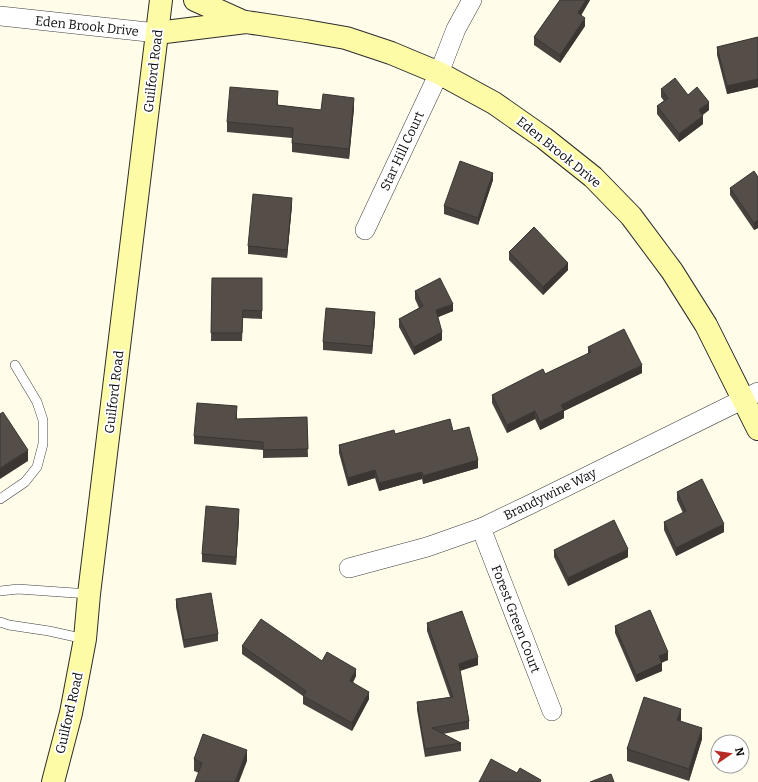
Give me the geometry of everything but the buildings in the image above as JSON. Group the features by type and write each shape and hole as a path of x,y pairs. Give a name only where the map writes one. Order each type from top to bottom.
{"street":[{"name":"Guilford Road","path":"53,782 72,713 85,639 89,594 161,0"},
{"name":"Eden Brook Drive","path":"195,0 246,22 346,38 391,53 439,73 494,103 544,138 593,178 631,216 672,271 751,396 758,429"},
{"name":"Star Hill Court","path":"365,230 439,73 456,29 472,0"},
{"name":"Eden Brook Drive","path":"0,16 157,33 246,22"},
{"name":"Brandywine Way","path":"349,568 427,547 480,528 751,396"},
{"name":"Forest Green Court","path":"480,528 552,711"}],"lane":[{"path":"0,499 25,482 37,467 43,444 43,420 37,402 15,365"},
{"path":"0,591 18,589 89,594"},
{"path":"0,622 85,639"}]}
